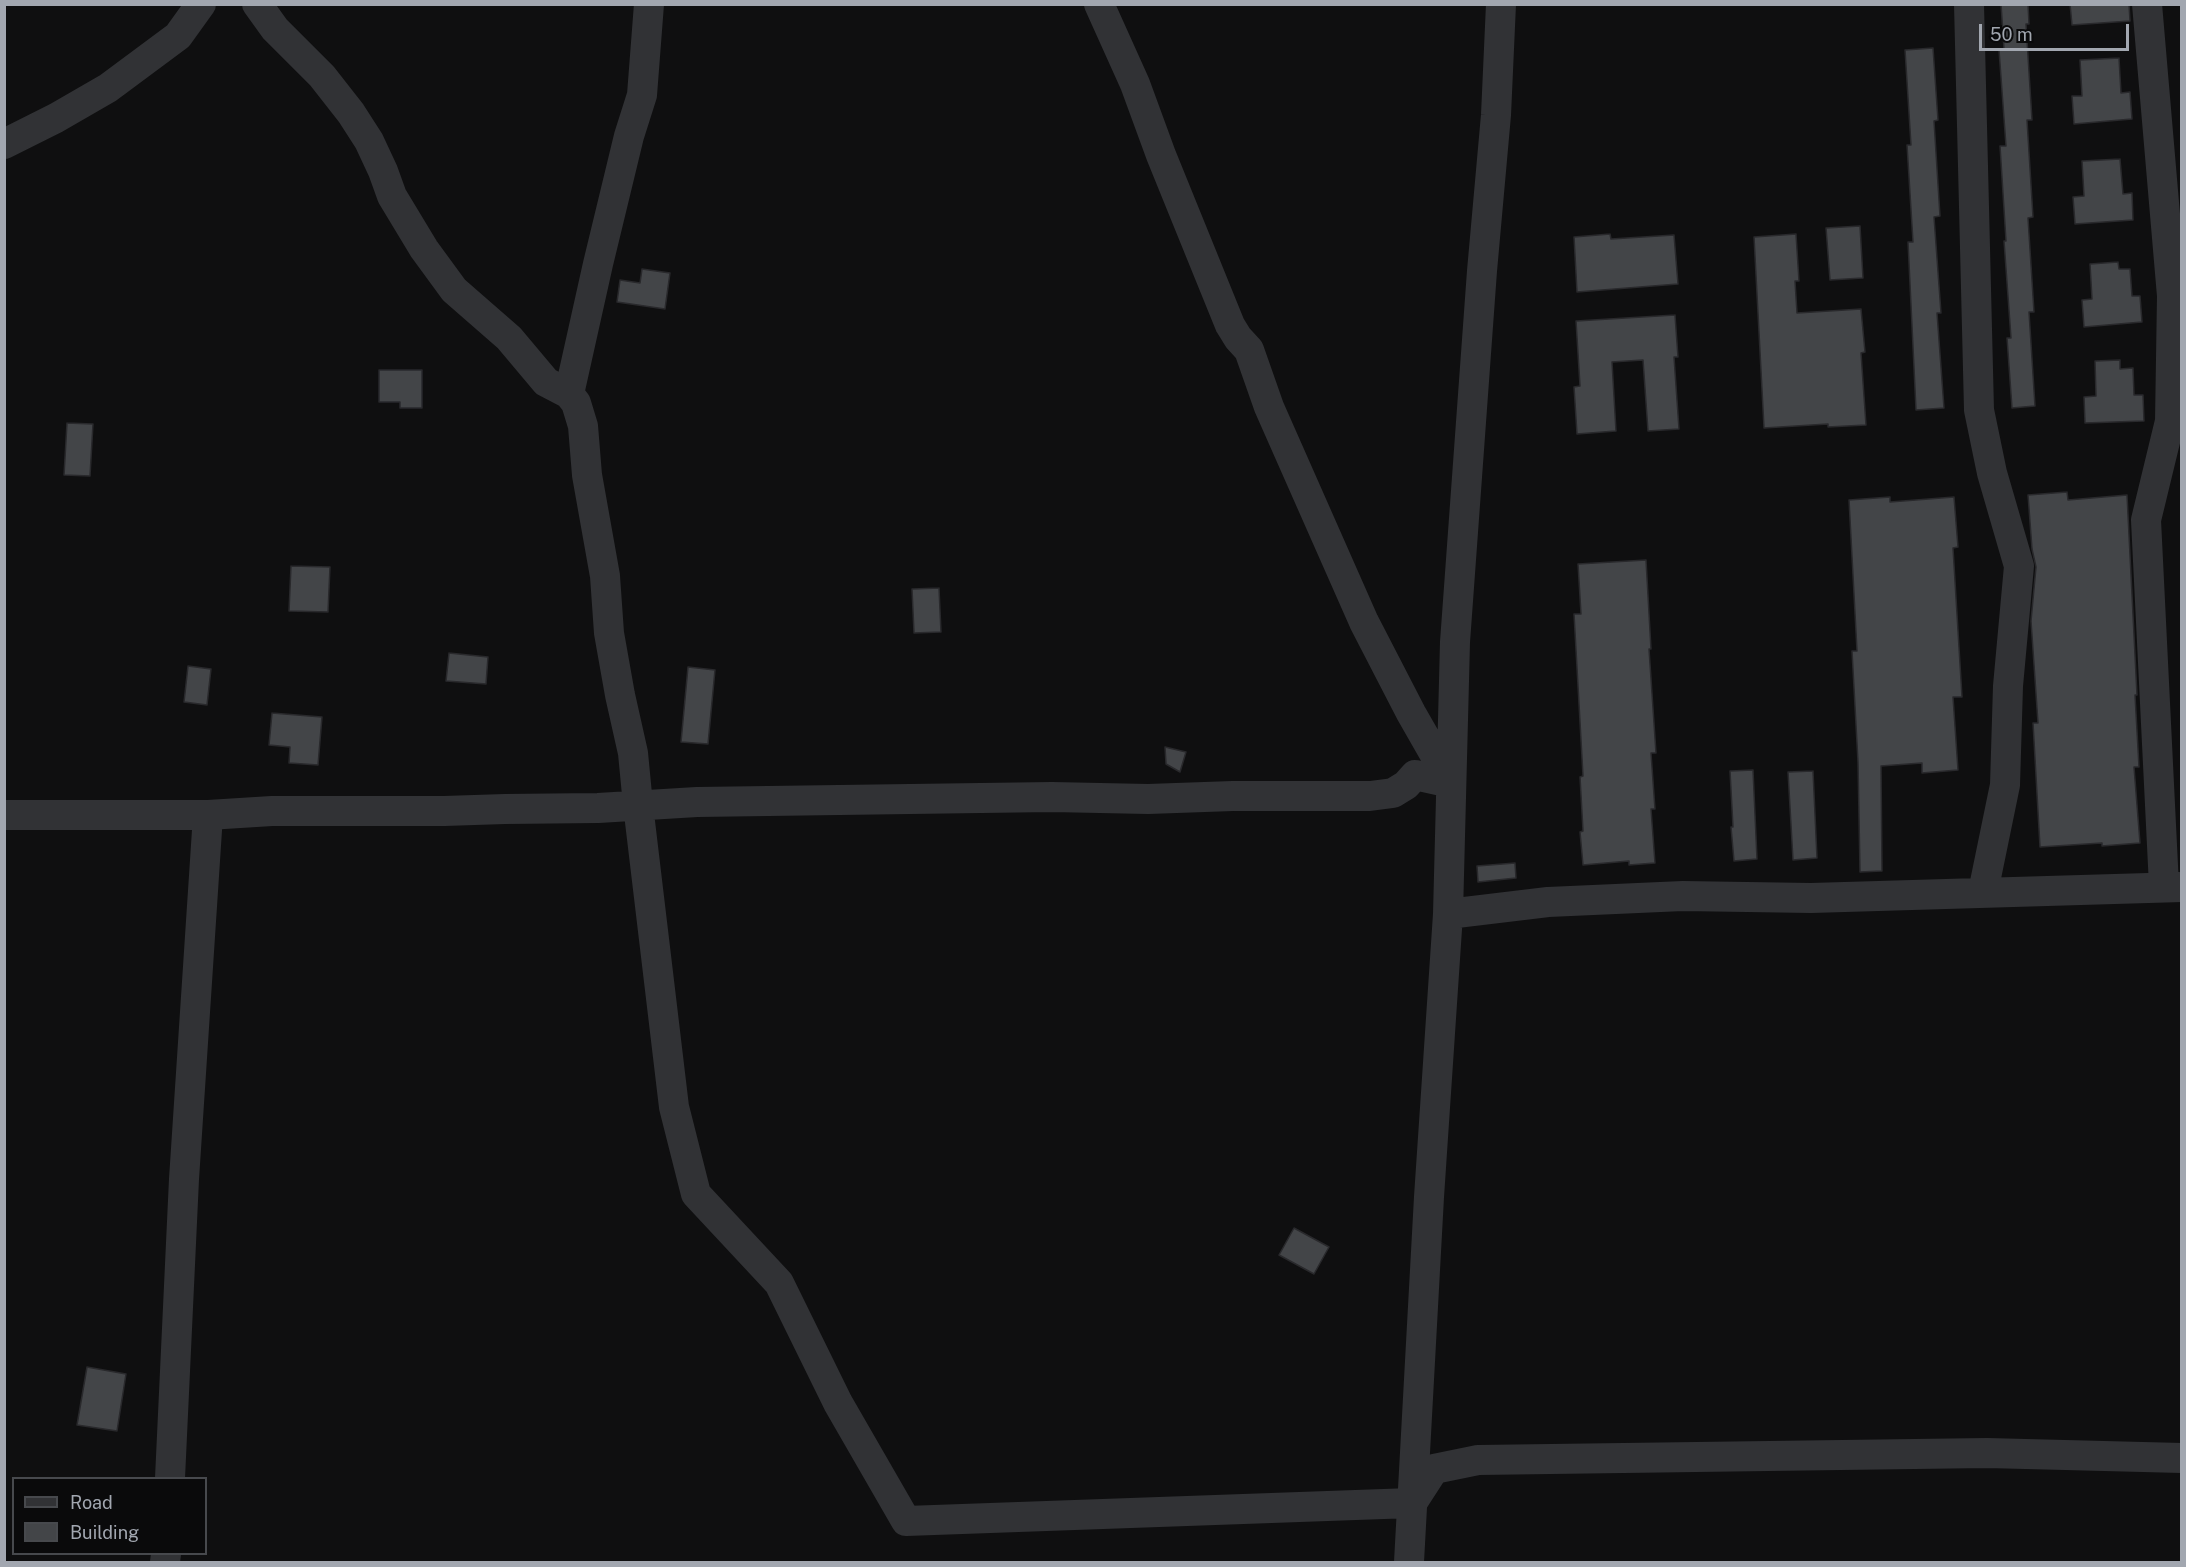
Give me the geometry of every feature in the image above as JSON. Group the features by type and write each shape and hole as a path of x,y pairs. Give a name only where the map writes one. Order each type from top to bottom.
{"street":[{"path":"4,144 108,88 178,36 201,4"},
{"path":"257,4 274,29 322,76 351,113 369,141 392,196 424,249 454,290 508,338 546,382 569,394 576,403 583,426 587,475 605,576 609,633 633,753 674,1107 696,1194 779,1282 838,1403 906,1521 1412,1503"},
{"path":"569,394 629,136 642,95 649,4"},
{"path":"1100,4 1135,84 1161,155 1230,325 1238,339 1249,350 1269,407 1349,589 1411,712 1451,783"},
{"path":"1409,1563 1428,1197 1448,914 1455,642 1482,271 1496,115 1501,4"},
{"path":"1969,4 1979,410 1992,473 2019,566 2008,686 2006,785 1983,892"},
{"path":"1448,914 1548,902 1671,896 1811,898 2173,887 2146,520 2170,421 2172,296 2147,4"},
{"path":"4,815 208,815 272,811 444,812 598,808 638,804 1052,797 1148,799 1233,796 1370,796 1393,793 1406,785 1414,775 1451,783"},
{"path":"170,1477 184,1179 208,815"},
{"path":"1412,1503 1434,1469 1478,1460 1987,1453 2181,1458"}],"building":[{"path":"2001,4 2028,4 2029,24 2026,24 2032,120 2027,120 2033,217 2028,218 2034,312 2029,312 2035,406 2012,408 2007,338 2011,338 2000,146 2006,146 1999,50 2004,49"},
{"path":"2070,4 2129,4 2130,21 2072,25"},
{"path":"1933,48 1938,120 1934,121 1940,216 1934,217 1941,313 1937,313 1944,408 1916,410 1908,242 1913,242 1907,145 1911,145 1905,50"},
{"path":"2119,58 2121,93 2130,92 2132,119 2074,124 2072,96 2082,96 2080,60"},
{"path":"2120,159 2123,194 2132,193 2133,220 2075,224 2073,197 2084,196 2082,161"},
{"path":"1860,226 1863,278 1830,280 1826,228"},
{"path":"1610,234 1611,239 1674,235 1678,284 1577,292 1574,237"},
{"path":"1796,234 1799,281 1795,281 1797,313 1861,309 1865,352 1861,353 1866,425 1828,427 1828,424 1764,428 1754,237"},
{"path":"2118,262 2119,269 2130,269 2132,296 2140,296 2142,322 2084,327 2082,300 2092,299 2090,264"},
{"path":"642,269 670,273 665,309 617,302 620,280 640,283"},
{"path":"1675,315 1678,357 1674,357 1679,429 1648,431 1643,360 1612,362 1616,431 1577,434 1574,387 1580,386 1576,321"},
{"path":"2120,360 2120,369 2133,368 2134,395 2143,395 2144,421 2085,423 2084,397 2096,396 2095,361"},
{"path":"379,370 422,370 422,408 400,408 400,402 379,402"},
{"path":"67,423 93,424 90,476 64,475"},
{"path":"2067,492 2068,500 2127,495 2139,767 2134,767 2140,843 2040,847 2033,723 2038,723 2031,621 2036,567 2032,549 2028,495"},
{"path":"1890,497 1890,502 1954,497 1958,547 1953,548 1962,697 1953,697 1958,770 1922,773 1922,763 1881,766 1882,871 1860,872 1858,762 1852,651 1857,651 1849,500"},
{"path":"1646,560 1656,753 1651,753 1655,809 1651,809 1655,863 1629,865 1629,861 1583,865 1580,832 1583,831 1580,777 1583,776 1574,614 1581,614 1578,564"},
{"path":"291,566 330,567 328,612 289,611"},
{"path":"939,588 941,632 914,633 912,589"},
{"path":"449,653 488,657 486,684 446,681"},
{"path":"188,666 211,669 207,705 184,702"},
{"path":"688,667 715,670 708,744 681,742"},
{"path":"272,713 322,717 318,765 289,763 290,747 269,745"},
{"path":"1165,747 1186,752 1180,772 1166,764"},
{"path":"1753,770 1757,859 1734,861 1730,771"},
{"path":"1813,771 1817,858 1793,860 1788,772"},
{"path":"1515,863 1516,878 1478,882 1477,866"},
{"path":"1294,1228 1329,1247 1314,1274 1279,1255"},
{"path":"87,1367 126,1374 117,1431 77,1425"}]}
